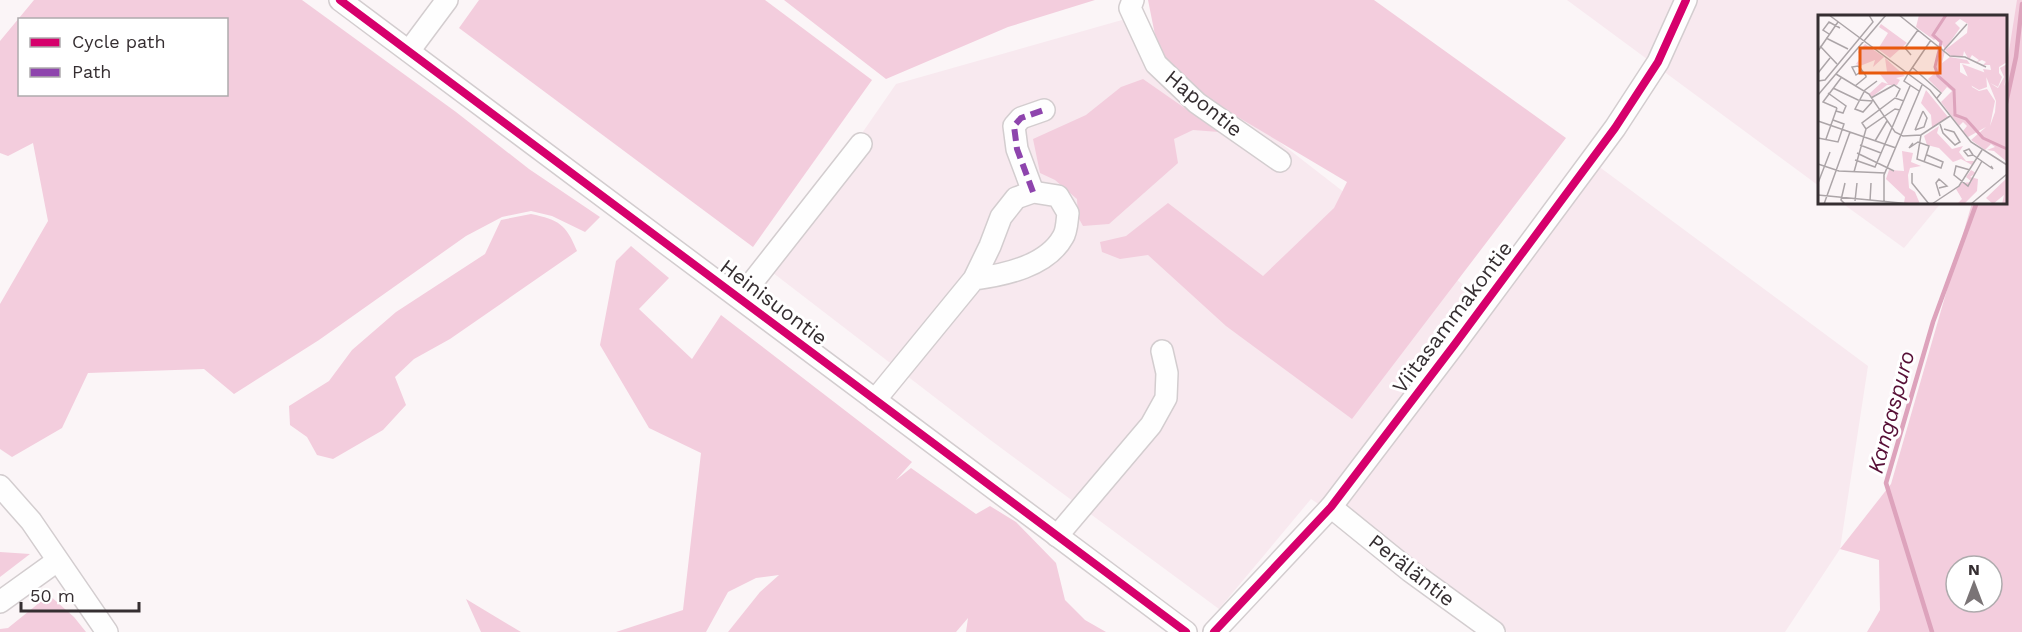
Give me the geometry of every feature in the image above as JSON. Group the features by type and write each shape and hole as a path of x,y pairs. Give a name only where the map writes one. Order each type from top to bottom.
{"street":[{"name":"Heinisuontie","path":"340,0 1186,632"},
{"path":"408,51 447,0"},
{"name":"Hapontie","path":"1133,0 1130,8 1156,64 1197,103 1280,160"},
{"name":"Viitasammakontie","path":"1214,632 1331,507 1462,334 1615,128 1658,62 1686,0"},
{"path":"1033,192 1017,149 1014,126 1021,118 1044,110"},
{"path":"740,298 861,144"},
{"path":"875,400 974,279 1001,217 1017,198 1033,192 1058,196 1068,213 1064,236 1044,257 1001,275 974,279"},
{"path":"1057,536 1151,425 1166,398 1167,373 1162,351"},
{"path":"0,486 31,521 107,632"},
{"name":"Peräläntie","path":"1331,507 1410,571 1494,632"},
{"path":"0,602 57,561"}],"shaded area":[{"path":"34,0 302,0 456,112 529,169 600,217 585,232 552,216 531,211 502,217 466,236 319,340 234,394 204,369 88,373 62,428 12,457 0,449 0,304 48,221 33,143 8,156 0,153 0,41 18,19 18,96 228,96 228,18 19,18"},
{"path":"479,0 765,0 872,80 753,247 459,28"},
{"path":"784,0 1095,0 1008,27 886,79"},
{"path":"1148,0 1374,0 1566,138 1352,419 1226,326 1148,255 1120,259 1102,252 1100,242 1126,236 1168,203 1263,276 1334,208 1347,182 1226,110 1175,75 1159,55"},
{"path":"1567,0 2019,0 2007,108 2007,15 1818,15 1818,185"},
{"path":"2017,0 2022,0 2022,632 1867,632 1880,610 1879,560 1840,549 1891,484 1972,204 2007,204 2007,64"},
{"path":"1122,20 1479,297 1586,157 1868,366 1840,549 1785,632 1507,632 1311,499 1219,609 989,439 768,269 896,84"},
{"path":"1143,79 1219,132 1193,130 1174,139 1178,163 1109,224 1083,226 1078,217 1077,199 1055,180 1040,173 1033,139 1086,115 1121,87"},
{"path":"1843,204 1940,204 1904,248"},
{"path":"531,214 555,221 565,229 577,251 450,339 414,359 395,377 406,405 383,430 333,459 317,455 307,437 290,425 289,406 329,381 352,350 396,312 485,254 501,220"},
{"path":"631,246 669,278 639,309 692,359 721,315 912,462 896,480 911,468 976,514 990,506 1016,522 1056,563 1065,600 1085,620 1106,632 966,632 968,618 956,632 728,632 760,592 779,575 756,578 728,592 706,632 616,632 683,610 701,453 649,428 600,345 616,261"},
{"path":"0,552 30,554 0,577"},
{"path":"49,595 74,617 86,632 0,632 0,629 8,628"},
{"path":"466,599 521,632 481,632"}],"waterway":[{"name":"Kangaspuro","path":"2007,98 2016,57 2022,4"},
{"name":"Kangaspuro","path":"1932,632 1886,483 1933,322 1976,204"}],"marked path":[{"path":"1033,192 1017,149 1014,126 1021,118 1044,110"}],"cycle path":[{"path":"340,0 1186,632"},
{"path":"1214,632 1331,507 1455,344 1615,128 1658,62 1686,0"}]}
